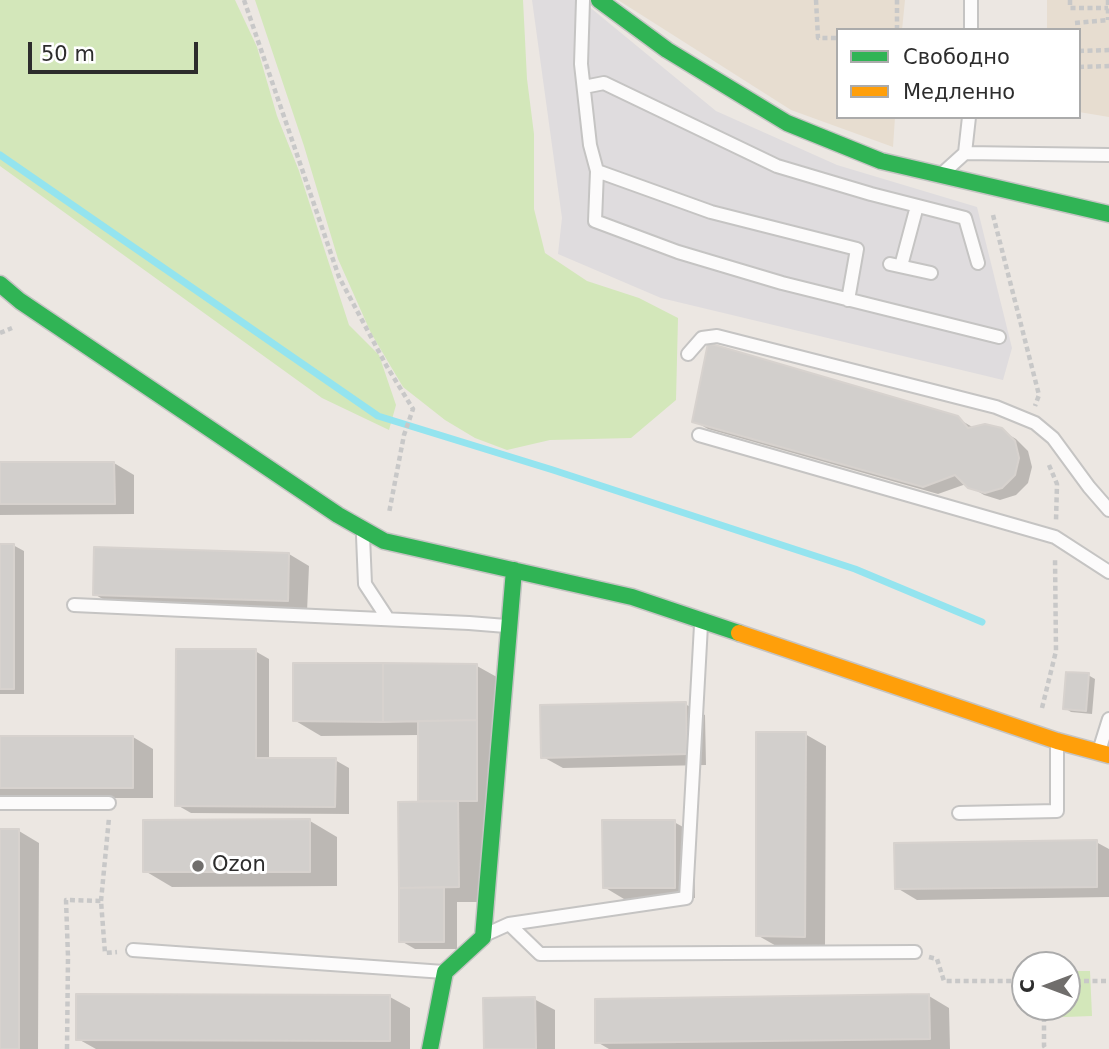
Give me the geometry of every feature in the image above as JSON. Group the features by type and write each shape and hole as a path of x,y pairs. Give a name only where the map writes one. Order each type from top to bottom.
{"street":[{"path":"599,0 667,50 787,123 881,161 1109,214"},
{"path":"0,284 20,301 338,515 384,541 632,597 1057,741 1104,753"},
{"path":"430,1049 445,972 483,937 514,570"}],"lane":[{"path":"583,0 581,64 590,145 597,171 595,221 678,251 782,283 999,337"},
{"path":"971,0 971,28"},
{"path":"584,87 604,83 777,166 965,218 978,263"},
{"path":"965,153 969,119"},
{"path":"941,174 965,153 1109,155"},
{"path":"597,171 711,212 857,250 848,300"},
{"path":"917,206 895,265 931,273"},
{"path":"688,354 702,338 717,336 996,407 1035,424 1054,438 1109,510"},
{"path":"699,435 1055,537 1109,572"},
{"path":"362,529 365,584 388,619"},
{"path":"74,605 510,627"},
{"path":"483,937 509,925 686,898 701,621"},
{"path":"1104,753 1109,719"},
{"path":"959,813 1057,811 1057,741"},
{"path":"0,803 109,803"},
{"path":"509,925 540,954 915,952"},
{"path":"133,950 445,972"}],"path":[{"path":"244,0 339,277 413,409 404,435 387,524"},
{"path":"816,0 818,38 836,38"},
{"path":"897,0 897,28"},
{"path":"1070,0 1070,8 1108,8"},
{"path":"1075,23 1108,20 1108,0"},
{"path":"1081,51 1109,50"},
{"path":"1081,67 1109,66"},
{"path":"993,214 1039,395 1033,410"},
{"path":"1041,712 1056,651 1055,537 1058,496 1054,475"},
{"path":"109,803 107,850 100,901 106,953 147,950"},
{"path":"67,1049 66,900 100,901"},
{"path":"915,952 937,960 944,981 1011,981"},
{"path":"1081,981 1109,981"},
{"path":"1044,1021 1046,1049"}],"shaded area":[{"path":"532,0 581,0 716,111 837,165 977,207 1012,348 1003,380 661,298 558,254 562,218"},
{"path":"618,0 905,0 902,28 836,28 836,119 895,119 893,147 791,110"},
{"path":"1047,0 1109,0 1109,117 1081,112 1081,28 1047,28"}],"green space":[{"path":"0,0 235,0 257,47 277,116 299,171 349,325 379,355 396,405 389,430 322,398 0,166"},
{"path":"255,0 523,0 527,79 534,134 534,209 545,253 587,281 639,298 678,318 676,400 631,438 550,440 507,450 475,438 445,420 403,387 371,333 338,259 304,146"},
{"path":"1081,971 1090,971 1092,1016 1081,1016"}],"building":[{"path":"708,343 958,416 968,428 985,424 1002,428 1015,441 1019,458 1015,475 1002,488 985,493 968,488 955,475 923,487 692,422"},
{"path":"0,462 114,462 115,504 0,504"},
{"path":"0,544 14,544 14,689 0,689"},
{"path":"94,547 289,553 288,601 93,595"},
{"path":"176,649 256,649 256,758 336,758 335,807 175,806"},
{"path":"293,663 383,663 383,722 293,721"},
{"path":"383,663 477,664 477,720 383,722"},
{"path":"1066,672 1089,673 1086,711 1063,709"},
{"path":"686,702 687,754 541,758 540,705"},
{"path":"477,720 477,801 418,801 418,721"},
{"path":"756,732 806,732 805,937 756,936"},
{"path":"0,736 133,736 133,788 0,788"},
{"path":"458,801 459,887 399,888 398,802"},
{"path":"310,819 310,872 143,872 143,820"},
{"path":"602,820 675,820 675,888 603,888"},
{"path":"0,829 19,829 19,1049 0,1049"},
{"path":"1097,840 1097,887 895,889 894,843"},
{"path":"444,887 444,942 399,942 399,888"},
{"path":"76,994 390,995 390,1041 76,1040"},
{"path":"929,994 930,1039 595,1043 595,999"},
{"path":"535,997 536,1049 484,1049 483,998"}],"waterway":[{"path":"0,155 378,416 855,569 982,622"}],"traffic: fast":[{"path":"599,0 667,50 787,123 881,161 1109,214"},
{"path":"0,284 20,301 338,515 384,541 632,597 739,633"},
{"path":"430,1049 445,972 483,937 514,570"}],"traffic: slow":[{"path":"739,633 1057,741 1109,755"}],"place":[{"name":"Ozon","path":"198,866"}]}
